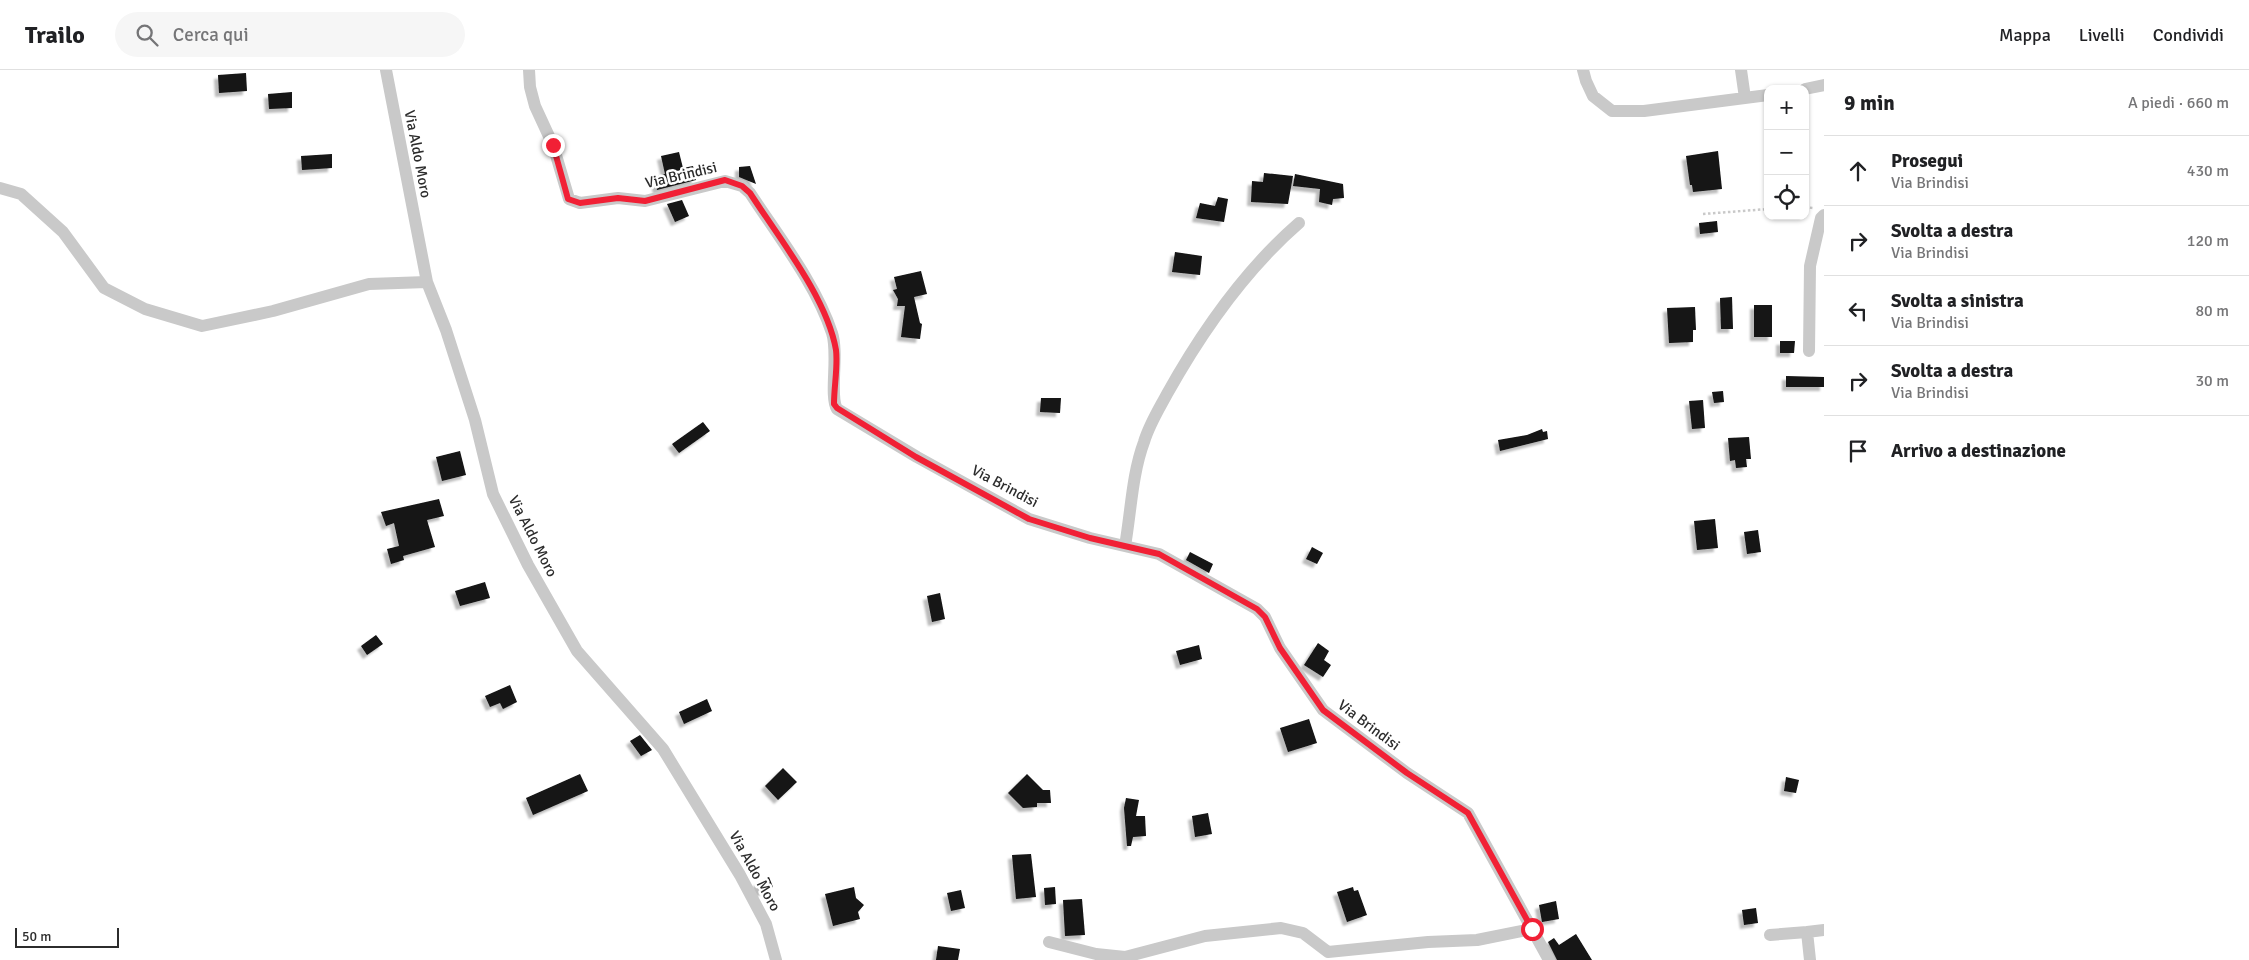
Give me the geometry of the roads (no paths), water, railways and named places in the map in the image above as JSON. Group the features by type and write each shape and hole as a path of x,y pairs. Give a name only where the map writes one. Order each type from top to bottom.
{"street":[{"name":"Via Aldo Moro","path":"386,70 427,282 446,330 475,420 493,494 528,565 577,651 663,749 740,874 766,924 776,960"},
{"name":"Via Brindisi","path":"529,70 530,87 535,106 553,145 568,199 573,202 580,203 618,198 645,201 725,180 742,186 750,193 811,288 832,332 836,352 834,404 837,408 916,457 1029,519 1090,538 1159,554 1257,609 1265,617 1280,648 1323,710 1407,773 1468,813 1549,960"},
{"path":"1583,70 1593,96 1612,111 1644,111 1764,96"},
{"path":"1741,70 1745,98"},
{"path":"1809,88 1824,85"},
{"path":"0,188 21,194 63,232 104,288 146,309 202,326 273,311 369,284 427,282"},
{"path":"1809,351 1810,266 1821,218 1824,216"},
{"path":"1125,546 1138,464 1150,425 1187,358 1207,330 1272,246 1299,223"},
{"path":"1049,942 1096,954 1125,957 1205,936 1282,928 1303,933 1328,952 1428,942 1477,940 1532,929"},
{"path":"1770,935 1824,930"},
{"path":"1808,932 1810,960"}]}
